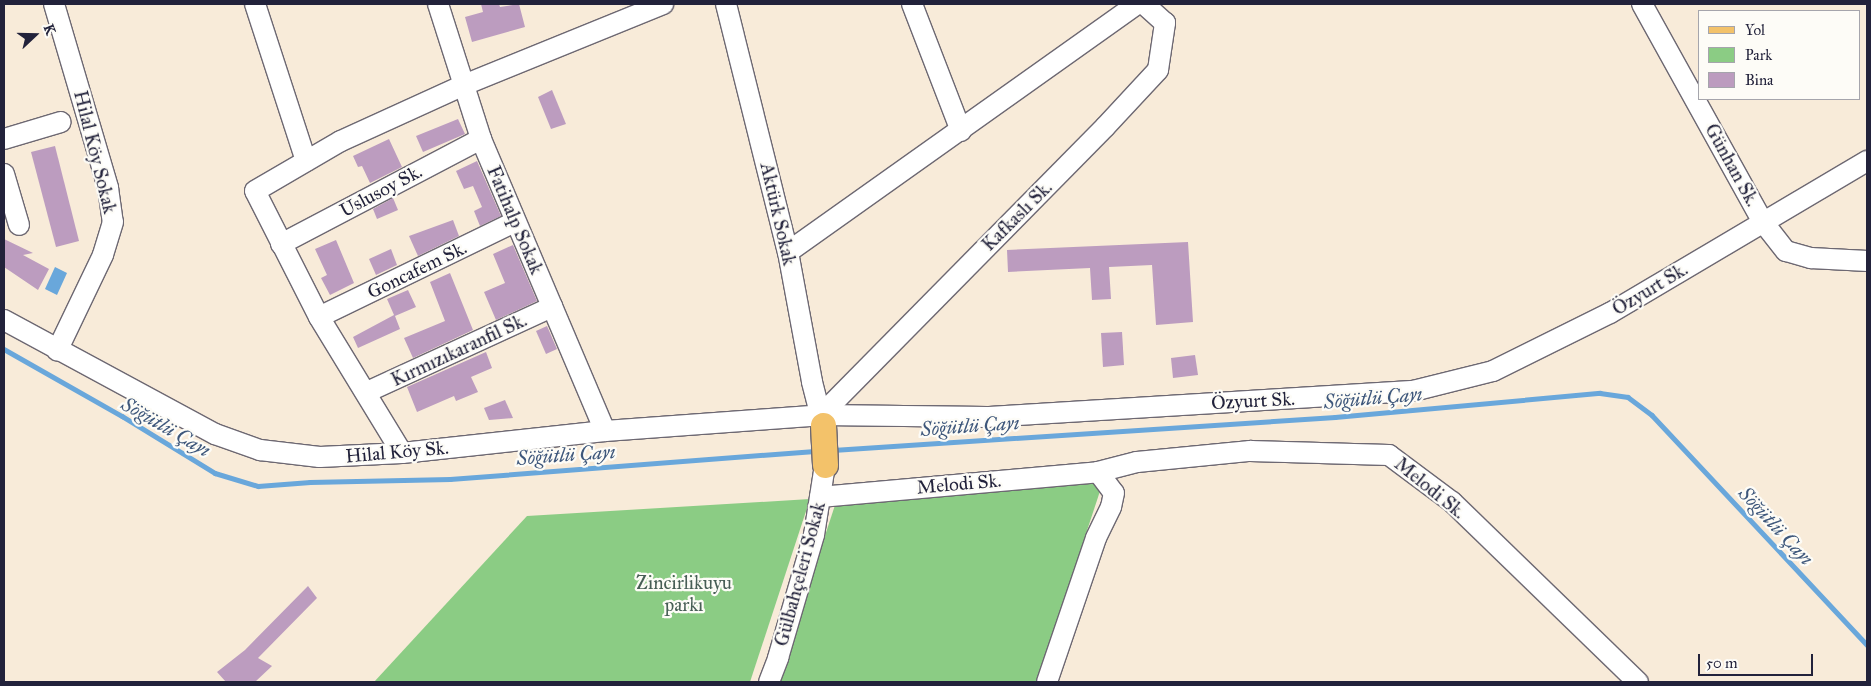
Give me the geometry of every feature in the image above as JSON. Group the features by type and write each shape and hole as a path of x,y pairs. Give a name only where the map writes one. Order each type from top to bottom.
{"main road":[{"path":"822,420 825,465"}],"street":[{"name":"Hilal Köy Sokak","path":"54,4 108,188 113,222 103,255 57,351"},
{"path":"255,4 306,161"},
{"name":"Fatihalp Sokak","path":"438,4 481,138 605,431"},
{"path":"402,453 379,417 367,392 319,317 255,191 341,141 464,85 663,4"},
{"name":"Aktürk Sokak","path":"726,4 788,252 812,382 822,420"},
{"path":"912,4 961,131"},
{"path":"788,252 961,131 1137,4"},
{"name":"Kafkaslı Sk.","path":"822,420 1158,70 1165,23 1144,4"},
{"name":"Günhan Sk.","path":"1645,5 1763,222 1786,251 1811,258 1867,261"},
{"path":"4,139 61,122"},
{"name":"Uslusoy Sk.","path":"281,244 481,138"},
{"path":"1763,222 1867,160"},
{"path":"4,174 20,225"},
{"name":"Goncafem Sk.","path":"319,317 515,222"},
{"name":"Özyurt Sk.","path":"822,420 987,417 1413,391 1493,371 1610,313 1763,222"},
{"name":"Kırmızıkaranfil Sk.","path":"367,392 552,307"},
{"name":"Hilal Köy Sk.","path":"4,320 57,351 215,434 260,450 312,456 402,453 605,431 822,420"},
{"name":"Melodi Sk.","path":"820,497 1098,472 1137,462 1250,451 1389,455 1452,502 1638,682"},
{"name":"Gülbahçeleri Sokak","path":"768,682 778,658 814,535 825,465"},
{"path":"1046,682 1096,538 1111,507 1114,493 1098,472"}],"green space":[{"path":"1104,479 1037,682 777,682 837,499"},
{"name":"Zincirlikuyu parkı","path":"810,499 750,682 374,682 527,516"}],"water":[{"path":"55,267 67,273 57,295 45,289"}],"building":[{"path":"481,4 499,4 500,7 519,4 525,27 472,42 465,17 483,12"},
{"path":"552,90 566,124 551,129 538,97"},
{"path":"458,119 465,134 423,152 416,136"},
{"path":"389,139 402,167 370,183 362,166 358,167 353,156"},
{"path":"55,146 79,241 56,247 31,152"},
{"path":"477,161 501,216 480,226 474,211 482,207 473,186 464,189 456,171"},
{"path":"393,198 398,210 377,219 373,209"},
{"path":"453,220 459,236 418,256 409,236"},
{"path":"4,239 33,253 23,255 49,269 38,290 4,267"},
{"path":"336,240 354,283 330,295 321,278 327,275 315,249"},
{"path":"1188,242 1193,322 1156,325 1152,265 1109,267 1111,299 1092,300 1090,268 1008,272 1007,250"},
{"path":"513,245 537,301 496,320 484,292 505,283 493,254"},
{"path":"391,249 397,265 376,275 369,259"},
{"path":"450,273 473,330 413,358 404,338 445,321 430,282"},
{"path":"408,290 416,307 395,316 400,329 358,348 353,337 394,315 387,299"},
{"path":"547,326 557,349 546,354 536,331"},
{"path":"1122,332 1124,365 1103,367 1101,333"},
{"path":"486,352 492,368 471,377 478,392 456,401 454,396 417,412 407,387"},
{"path":"1195,355 1198,375 1173,378 1171,358"},
{"path":"505,400 513,418 489,420 484,408"},
{"path":"308,586 317,598 258,658 272,666 255,682 226,682 217,672 245,650"}],"waterway":[{"name":"Söğütlü Çayı","path":"4,349 122,416 215,473 258,486 310,482 450,479 818,451"},
{"name":"Söğütlü Çayı","path":"833,450 1335,417 1600,393 1628,397 1652,415 1867,645"}]}
